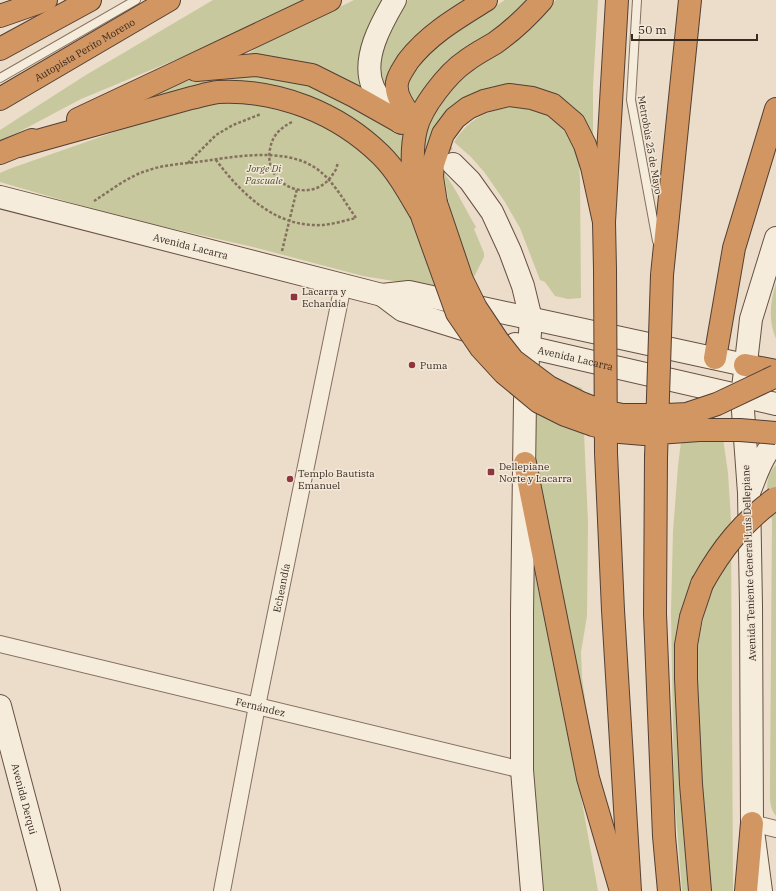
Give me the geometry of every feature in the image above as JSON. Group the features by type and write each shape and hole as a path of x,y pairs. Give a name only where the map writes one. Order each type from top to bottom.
{"highway":[{"path":"0,16 46,0"},
{"path":"0,49 90,0"},
{"name":"Autopista Perito Moreno","path":"0,99 169,0"},
{"path":"10,149 330,0"},
{"path":"404,120 397,90 400,72 414,54 434,34 486,0"},
{"path":"542,0 507,34 466,61 450,74 426,106 416,128 412,160 415,186 425,209 476,308 498,341 513,360 549,388 599,410 622,414 687,414 718,404 776,376"},
{"path":"617,0 604,222 606,453 630,891"},
{"path":"669,891 664,836 655,614 656,457 662,271 690,0"},
{"path":"178,72 256,65 312,75 404,120"},
{"path":"10,149 217,92 251,93 277,98 314,109 343,125 381,156 425,209 457,313 481,348 504,373 539,402 565,416 620,432 644,434 699,430 740,430 776,433"},
{"path":"425,209 432,177 433,164 443,134 455,118 468,108 484,100 509,95 532,98 553,105 574,123 585,145 592,167 604,222"},
{"path":"715,358 734,248 776,109"},
{"path":"745,364 776,371"},
{"path":"525,463 588,778 621,891"},
{"path":"700,891 691,784 686,672 686,645 691,617 702,584 716,560 729,542 749,520 776,498"},
{"path":"746,891 752,823"}],"street":[{"path":"395,0 380,26 371,51 370,76 373,88 404,120"},
{"path":"453,164 470,182 492,212 510,251 523,286 531,319 525,400 522,613 522,770 532,891"},
{"name":"Avenida Lacarra","path":"0,197 382,295 409,292 745,364"},
{"name":"Avenida Teniente General Luís Dellepiane","path":"761,891 752,823 752,658 748,493 742,396 751,320 776,238"},
{"name":"Echeandía","path":"222,891 258,706 344,285"},
{"name":"Avenida Lacarra","path":"382,295 402,310 466,331 776,404"},
{"path":"748,493 766,453 771,446 776,443"},
{"name":"Fernández","path":"0,644 522,770"},
{"name":"Avenida Derqui","path":"0,706 49,891"},
{"path":"752,823 776,830"}],"lane":[{"path":"0,78 136,0"},
{"name":"Metrobús 25 de Mayo","path":"637,0 631,100 662,271"}],"path":[{"path":"188,163 216,135 233,125 263,114"},
{"path":"295,121 284,126 276,134 271,144 269,156 270,166 275,176 283,184 297,190 316,188 326,183 334,174 338,162"},
{"path":"71,216 141,173 158,167 188,163 250,156 269,156 296,159 314,167 329,179 356,218 315,225 289,222 271,213 249,197 229,177 216,160"},
{"path":"277,269 297,190"}],"green space":[{"path":"213,0 319,0 81,99 0,142 0,130 86,75"},
{"path":"354,0 386,0 360,56 358,76 360,91 250,56 249,53 260,46"},
{"path":"408,0 471,0 387,84 385,90 378,65 385,37 396,17"},
{"path":"505,0 529,0 506,22 459,54 404,161 400,164 375,136 354,119 331,106 288,89 265,85 211,83 189,87 157,97 156,93 203,76 275,74 338,95 404,90 414,70 442,40"},
{"path":"556,0 598,0 593,87 593,139 578,111 562,99 543,92 502,86 425,161 421,160 425,140 431,122 439,104 450,87 538,18"},
{"name":"Jorge Di Pascuale","path":"221,102 242,102 269,105 301,114 357,146 378,166 398,192 411,219 449,205 444,173 449,179 476,227 474,229 484,253 484,257 473,279 457,286 393,281 363,276 253,247 117,216 0,182 0,173 9,169 143,122"},
{"path":"510,107 526,107 543,113 565,131 575,147 579,159 580,178 581,298 568,299 555,296 545,282 540,280 520,228 505,202 485,173 471,157 454,142 471,122 492,111"},
{"path":"776,283 776,339 773,332 771,311 772,297"},
{"path":"546,377 582,388 588,522 587,616 581,652 582,678 590,734 532,458 537,381"},
{"path":"686,401 701,403 715,418 723,438 728,473 731,520 733,891 708,891 696,666 698,646 706,607 713,588 694,582 679,729 680,775 688,891 682,891 674,790 671,612 673,532 678,466"},
{"path":"776,465 776,816 772,810 770,798 772,520 767,484 771,471"},
{"path":"532,573 535,574 574,758 598,891 541,891 533,788 531,698"}],"tunnel":[{"path":"402,123 426,138 451,162"}],"place":[{"name":"Lacarra y Echandía","path":"294,297"},
{"name":"Puma","path":"412,365"},
{"name":"Dellepiane Norte y Lacarra","path":"491,472"},
{"name":"Templo Bautista Emanuel","path":"290,479"}]}
